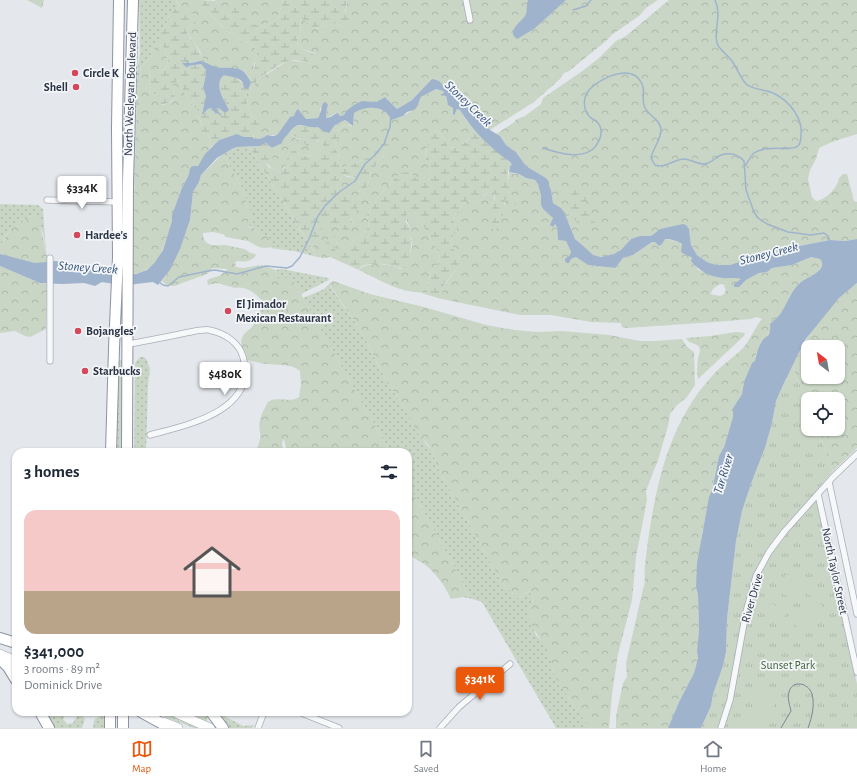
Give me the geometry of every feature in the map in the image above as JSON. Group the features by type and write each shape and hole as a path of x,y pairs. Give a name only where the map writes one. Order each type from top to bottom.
{"highway":[{"name":"North Wesleyan Boulevard","path":"111,448 116,297 122,257 129,128 133,0"},
{"name":"North Wesleyan Boulevard","path":"119,1 117,202 122,257 128,298 127,448"},
{"path":"117,128 129,128"},
{"path":"0,639 12,642"},
{"path":"0,659 12,674"},
{"path":"42,716 48,726"},
{"path":"110,716 110,728"},
{"path":"148,716 170,728"},
{"path":"214,716 222,728"}],"main road":[{"path":"0,639 12,644"},
{"path":"0,654 12,659"},
{"path":"150,716 178,728"},
{"path":"183,716 210,728"}],"street":[{"path":"466,0 470,20"},
{"path":"47,200 117,202"},
{"path":"50,258 50,361"},
{"path":"128,344 209,330 230,339 239,349 244,363 242,386 234,400 224,409 212,415 150,435"},
{"name":"River Drive","path":"721,728 730,700 746,612 756,576 768,552 784,532 829,482 857,454"},
{"path":"829,482 857,614"},
{"name":"North Taylor Street","path":"818,494 855,653 857,672"},
{"path":"440,728 459,707 510,664"},
{"path":"258,728 262,716"},
{"path":"310,716 339,728"}],"green space":[{"path":"27,0 44,0 42,8"},
{"path":"139,0 176,0 180,8 175,9 169,15 168,20 159,36 159,43 152,52 150,59 141,67 137,92 132,274 136,81 140,53"},
{"path":"176,0 202,0 201,4 228,32 235,34 244,42 250,43 255,48 257,56 253,68 248,76 237,69 217,68 206,63 186,30 191,25 198,23 182,17"},
{"path":"202,0 216,1 226,17 231,15 234,7 239,8 248,20 262,27 268,23 277,21 283,0 347,0 345,12 351,19 348,26 344,27 336,23 330,26 314,28 301,18 300,35 297,42 300,48 316,55 309,61 305,62 292,60 285,62 259,79 247,93 247,105 249,111 256,120 262,118 265,121 253,134 253,137 244,137 237,134 219,140 212,147 212,140 202,128 198,111 185,96 183,83 179,80 172,85 175,98 164,104 160,104 158,95 151,93 149,86 150,68 152,67 162,71 168,63 165,49 159,43 159,36 168,20 169,15 175,9 180,8 182,17 191,12 200,19 198,23 191,25 186,30 205,62 198,61 189,63 186,60 187,63 183,63 187,68 188,66 201,64 206,70 203,88 206,96 204,113 211,108 216,114 219,112 216,110 217,108 223,111 229,110 222,97 219,87 219,83 224,75 236,77 243,84 251,83 248,76 255,67 255,60 257,56 255,48 250,43 244,42 235,34 228,32 201,4"},
{"path":"214,0 283,0 277,21 268,23 262,27 249,22 242,16 231,15 226,18"},
{"path":"347,0 658,0 647,7 639,16 613,34 569,71 564,73 560,79 534,102 490,130 478,116 444,86 431,80 412,100 397,109 385,97 376,102 346,111 344,115 340,116 336,113 325,118 327,113 326,108 320,108 318,118 305,119 301,112 290,117 277,135 267,135 262,138 254,139 253,134 256,120 249,111 247,105 247,93 259,79 289,60 303,62 311,60 316,54 300,48 297,42 300,35 301,17 314,28 330,26 336,23 344,27"},
{"path":"669,0 857,0 857,134 819,148 808,179 812,197 816,201 827,196 838,182 839,178 843,174 847,174 854,201 857,202 857,239 845,241 830,240 794,247 780,254 756,256 730,265 716,265 707,262 697,255 691,245 689,229 671,227 660,229 651,236 631,239 621,251 606,256 594,256 575,239 561,208 553,203 546,178 526,166 516,152 506,145 500,136 496,134 541,104 543,98 599,58 616,41 626,36"},
{"path":"159,43 165,49 168,63 162,71 152,67 150,68 149,86 151,93 158,95 163,105 172,102 175,98 172,85 179,80 184,83 184,92 198,111 198,116 202,126 213,144 198,166 187,177 172,215 170,229 159,256 151,266 145,270 132,274 137,92 141,67 150,59 152,52"},
{"path":"436,89 443,91 444,93 442,95 446,96 447,102 453,108 454,116 457,109 460,110 475,130 475,134 458,147 448,148 445,140 435,130 425,156 431,175 428,181 422,182 408,172 397,176 379,196 367,215 369,226 363,234 340,252 335,250 337,241 325,241 331,248 324,258 317,257 313,250 313,245 320,237 323,227 326,224 353,223 351,218 356,212 356,209 338,191 337,187 339,180 344,175 347,177 358,178 360,184 362,185 358,195 360,199 368,185 371,169 378,160 385,156 388,150 383,133 383,140 380,147 375,152 363,160 342,167 338,162 339,154 334,148 337,131 346,125 353,126 354,112 364,108 369,107 380,109 388,114 391,119 405,115 417,106 421,97"},
{"path":"345,120 351,125 346,125 337,131 341,137 336,142 334,148 339,154 338,162 342,167 363,160 375,152 383,140 383,132 389,136 388,153 378,160 375,167 371,169 368,185 360,199 358,195 362,185 360,184 358,178 344,175 339,180 337,187 338,191 341,193 344,191 349,191 359,205 351,218 353,225 352,229 346,232 338,224 326,224 323,227 320,238 314,243 313,250 249,147 260,146 266,143 274,148 271,152 273,157 272,159 265,163 271,169 277,170 280,173 284,172 284,165 287,165 289,149 291,148 303,156 317,155 323,145 322,138 319,138 315,145 307,146 300,139 289,134 292,129 297,126 308,125 331,130 335,125"},
{"path":"435,130 442,136 449,148 453,148 463,144 475,134 475,130 491,147 500,153 512,165 508,170 510,188 507,191 512,197 521,200 519,205 514,205 506,199 504,201 502,217 495,231 492,228 492,209 495,198 494,192 485,194 476,202 468,200 456,213 453,218 457,231 450,242 459,259 458,267 445,283 442,299 421,293 427,292 430,274 440,259 439,254 423,225 420,216 417,213 411,212 406,216 406,222 410,228 409,236 412,241 408,264 405,268 385,264 374,264 360,267 359,270 330,257 324,258 330,248 325,241 331,237 335,236 337,241 335,250 340,252 363,234 369,226 367,215 379,196 401,173 408,172 422,182 428,181 431,175 426,160 426,153 429,140"},
{"path":"289,133 297,139 318,142 319,138 322,138 323,145 317,155 302,156 297,153 288,152 287,165 283,167 284,172 280,173 277,170 271,169 270,166 265,163 274,147"},
{"path":"237,147 249,147 317,257 294,251 270,248 274,247 268,239 258,233 254,228 247,225 248,208 246,203 246,195 223,154"},
{"path":"223,154 246,195 246,203 248,208 252,211 251,220 246,222 249,227 254,228 258,233 271,239 274,247 259,247 248,241 226,237 223,234 213,232 203,233 205,241 211,245 225,245 244,249 256,255 250,260 237,261 235,263 236,267 243,268 262,265 275,270 278,279 283,277 292,278 388,448 286,448 284,439 282,442 283,448 257,448 260,441 259,422 268,402 275,399 291,400 299,397 301,384 300,371 296,368 264,364 247,360 245,357 241,343 243,336 252,327 258,317 263,303 255,294 247,289 239,287 235,288 217,283 208,285 207,281 209,279 219,276 227,269 213,268 207,274 174,286 167,285 162,281 170,270 184,237 190,220 193,192 201,175"},
{"path":"509,172 535,180 538,184 541,196 541,205 543,209 551,215 557,227 558,240 566,241 571,252 571,259 576,257 588,265 614,268 623,258 633,255 652,242 665,239 679,242 686,254 692,258 698,270 722,278 738,277 742,279 739,287 746,280 759,273 767,272 772,268 792,265 811,257 820,259 822,263 820,270 801,282 792,292 781,313 770,324 770,332 756,354 755,361 744,382 742,394 733,408 733,417 724,447 719,456 702,533 696,587 698,595 699,630 697,651 698,658 694,673 668,728 616,728 616,716 623,683 627,677 626,663 644,583 648,543 658,487 662,470 674,436 691,404 701,389 717,371 744,347 762,319 756,317 751,319 627,328 622,327 621,323 591,322 551,315 520,315 442,299 444,287 456,270 459,259 450,242 457,231 453,218 468,200 476,202 482,196 489,193 494,192 492,217 505,205 504,201 506,199 521,200 512,197 507,191 509,185","holes":["720,284 725,285 726,290 724,294 720,296 710,294 714,288"]},
{"path":"577,188 584,191 588,210 595,223 579,225 574,219 566,218 564,212 568,212 571,195"},
{"path":"0,204 38,205 43,209 46,252 43,233 35,214 26,219 25,222 16,225 7,234 0,246"},
{"path":"411,212 420,215 423,225 439,254 440,259 430,274 427,292 400,289 359,270 360,268 370,264 386,265 401,269 412,247 412,240 409,235 410,228 406,219 406,216"},
{"path":"35,214 38,216 48,261 37,263 18,260 0,254 0,246 12,227 18,223 25,222 26,219"},
{"path":"0,266 40,283 47,284 46,329 30,337 15,331 0,333"},
{"path":"282,269 328,278 329,280 301,294 292,278 278,279 275,270"},
{"path":"333,281 370,294 424,307 486,325 537,332 562,331 609,335 640,341 682,339 687,347 694,352 695,385 687,397 676,406 670,414 658,460 646,491 647,500 636,557 632,600 618,654 609,728 593,728 589,726 579,714 556,678 549,654 529,618 528,611 534,599 529,591 519,598 513,599 512,591 502,583 437,466 432,449 418,434 403,405 388,384 361,331 330,285"},
{"path":"330,283 330,286 361,331 388,384 403,405 426,444 432,449 437,466 502,583 512,591 513,596 519,598 529,591 534,599 530,607 529,615 536,635 544,643 550,656 553,672 575,708 589,726 593,728 556,728 482,602 469,598 460,577 412,491 412,448 388,448 303,298 324,289"},
{"path":"857,283 857,448 833,471 820,436 845,436 845,392 803,392 792,365 801,349 801,384 845,384 845,340 806,340 820,320 837,300"},
{"path":"736,332 745,333 744,336 698,379 697,364 700,350 698,346 689,342 686,338"},
{"path":"140,357 144,357 147,360 150,369 146,448 134,448 135,363"},
{"path":"122,360 123,448 117,448 118,361"},
{"name":"Sunset Park","path":"792,365 803,392 801,392 801,436 820,436 833,471 815,492 857,684 857,728 701,728 711,706 713,694 723,666 726,652 727,619 736,541 742,511 765,448 776,401"},
{"path":"412,491 460,577 469,598 463,597 451,599 443,585 432,571 412,557"},
{"path":"786,574 802,582 798,590 783,581"},
{"path":"781,584 797,592 793,599 777,591"},
{"path":"811,587 827,595 823,603 807,594"},
{"path":"776,594 792,602 788,610 772,601"},
{"path":"806,597 822,605 818,613 802,604"},
{"path":"771,603 787,612 783,619 767,611"},
{"path":"801,607 817,615 813,622 797,614"},
{"path":"795,617 811,625 808,632 792,624"},
{"path":"758,690 777,696 766,728 745,728"},
{"path":"46,716 65,716 63,719 67,724 73,723 77,716 83,716 85,719 82,728 53,728"},
{"path":"99,716 107,716 107,728 93,728 94,720"},
{"path":"162,716 175,716 202,728 194,728"},
{"path":"193,716 207,716 207,722"},
{"path":"217,716 226,716 243,726 254,725 252,728 226,728"}],"water":[{"path":"528,0 566,0 534,29 517,39 513,35 513,32 515,26 526,14"},
{"path":"185,58 189,63 201,61 216,67 238,69 246,74 251,83 248,89 244,88 240,79 224,75 219,83 219,87 222,97 229,110 225,113 217,108 223,117 217,113 216,114 211,108 202,115 206,96 203,88 206,70 201,64 188,66 187,68 182,63 187,63"},
{"name":"Tar River","path":"433,79 439,81 472,111 490,130 500,136 506,145 516,152 526,166 546,178 549,182 553,203 564,212 575,239 593,255 601,257 614,254 621,250 631,239 640,236 651,236 660,229 683,224 689,229 691,245 697,255 707,262 716,265 730,265 756,256 780,254 794,247 830,240 845,241 857,239 857,283 839,298 805,340 801,340 801,348 776,401 765,448 742,511 736,541 727,619 726,652 723,666 713,694 711,706 701,728 668,728 694,673 698,658 697,651 699,630 698,595 696,587 697,563 709,497 712,490 719,456 724,447 733,417 733,408 742,394 744,382 752,363 755,361 760,345 770,332 770,324 781,313 792,292 798,285 820,270 822,263 820,259 811,257 792,265 772,268 767,272 759,273 746,280 739,287 734,287 734,284 741,279 713,276 697,268 691,261 691,257 681,252 682,244 669,239 665,239 659,246 655,242 652,242 633,255 623,258 615,268 588,265 576,257 567,263 565,259 571,252 566,241 558,240 557,227 555,224 553,227 550,225 553,218 543,209 541,205 541,196 538,184 535,180 509,172 510,166 512,165 510,162 482,139 460,110 457,109 454,116 453,108 448,105 446,96 440,95 444,93 443,91 436,89 421,97 417,107 414,110 391,120 385,111 380,109 369,108 359,110 354,113 353,126 345,120 335,125 329,133 318,127 299,125 293,129 282,143 272,148 266,143 260,146 237,147 217,158 201,175 193,192 190,220 180,249 170,270 158,285 153,282 126,286 102,282 95,286 84,283 40,283 0,266 0,254 35,263 56,261 84,269 116,275 136,274 147,270 155,262 163,250 172,221 172,215 189,174 190,168 193,166 198,166 205,154 219,140 237,134 244,137 253,137 254,139 267,135 277,135 290,117 294,116 298,109 306,119 318,118 323,103 326,102 328,105 326,118 338,113 340,116 344,115 346,111 362,101 376,102 385,97 397,109 412,100"}],"waterway":[{"path":"573,10 586,6 591,0"},
{"path":"715,0 718,13 716,37 719,47 732,61 746,84 753,88 768,91 780,97 790,106 800,122 801,141 798,146 795,148 772,148 759,150 753,154 745,165"},
{"name":"Stoney Creek","path":"543,148 575,155 582,154 593,149 601,136 601,129 596,121 587,114 584,103 586,95 596,84 610,76 626,73 633,75 639,79 643,87 643,103 645,108 657,120 661,129 660,137 651,158 655,165 662,166 680,159 705,164 722,155 729,154 738,156 744,161 746,190 754,212 758,218 767,224 788,232 811,235 824,233 828,236 830,242"},
{"path":"159,282 168,286 179,277 215,270 237,274 266,266 287,268 292,266 300,257 318,216 325,206 338,193 355,181 365,164 384,144 390,127 391,115"}],"tram line":[{"path":"781,728 791,711 788,694 791,688 797,684 804,685 812,694 813,711 808,728"}],"place":[{"name":"Circle K","path":"75,73"},
{"name":"Shell","path":"76,87"},
{"name":"Hardee's","path":"77,235"},
{"name":"El Jimador Mexican Restaurant","path":"228,311"},
{"name":"Bojangles'","path":"78,331"},
{"name":"Starbucks","path":"85,371"}]}
